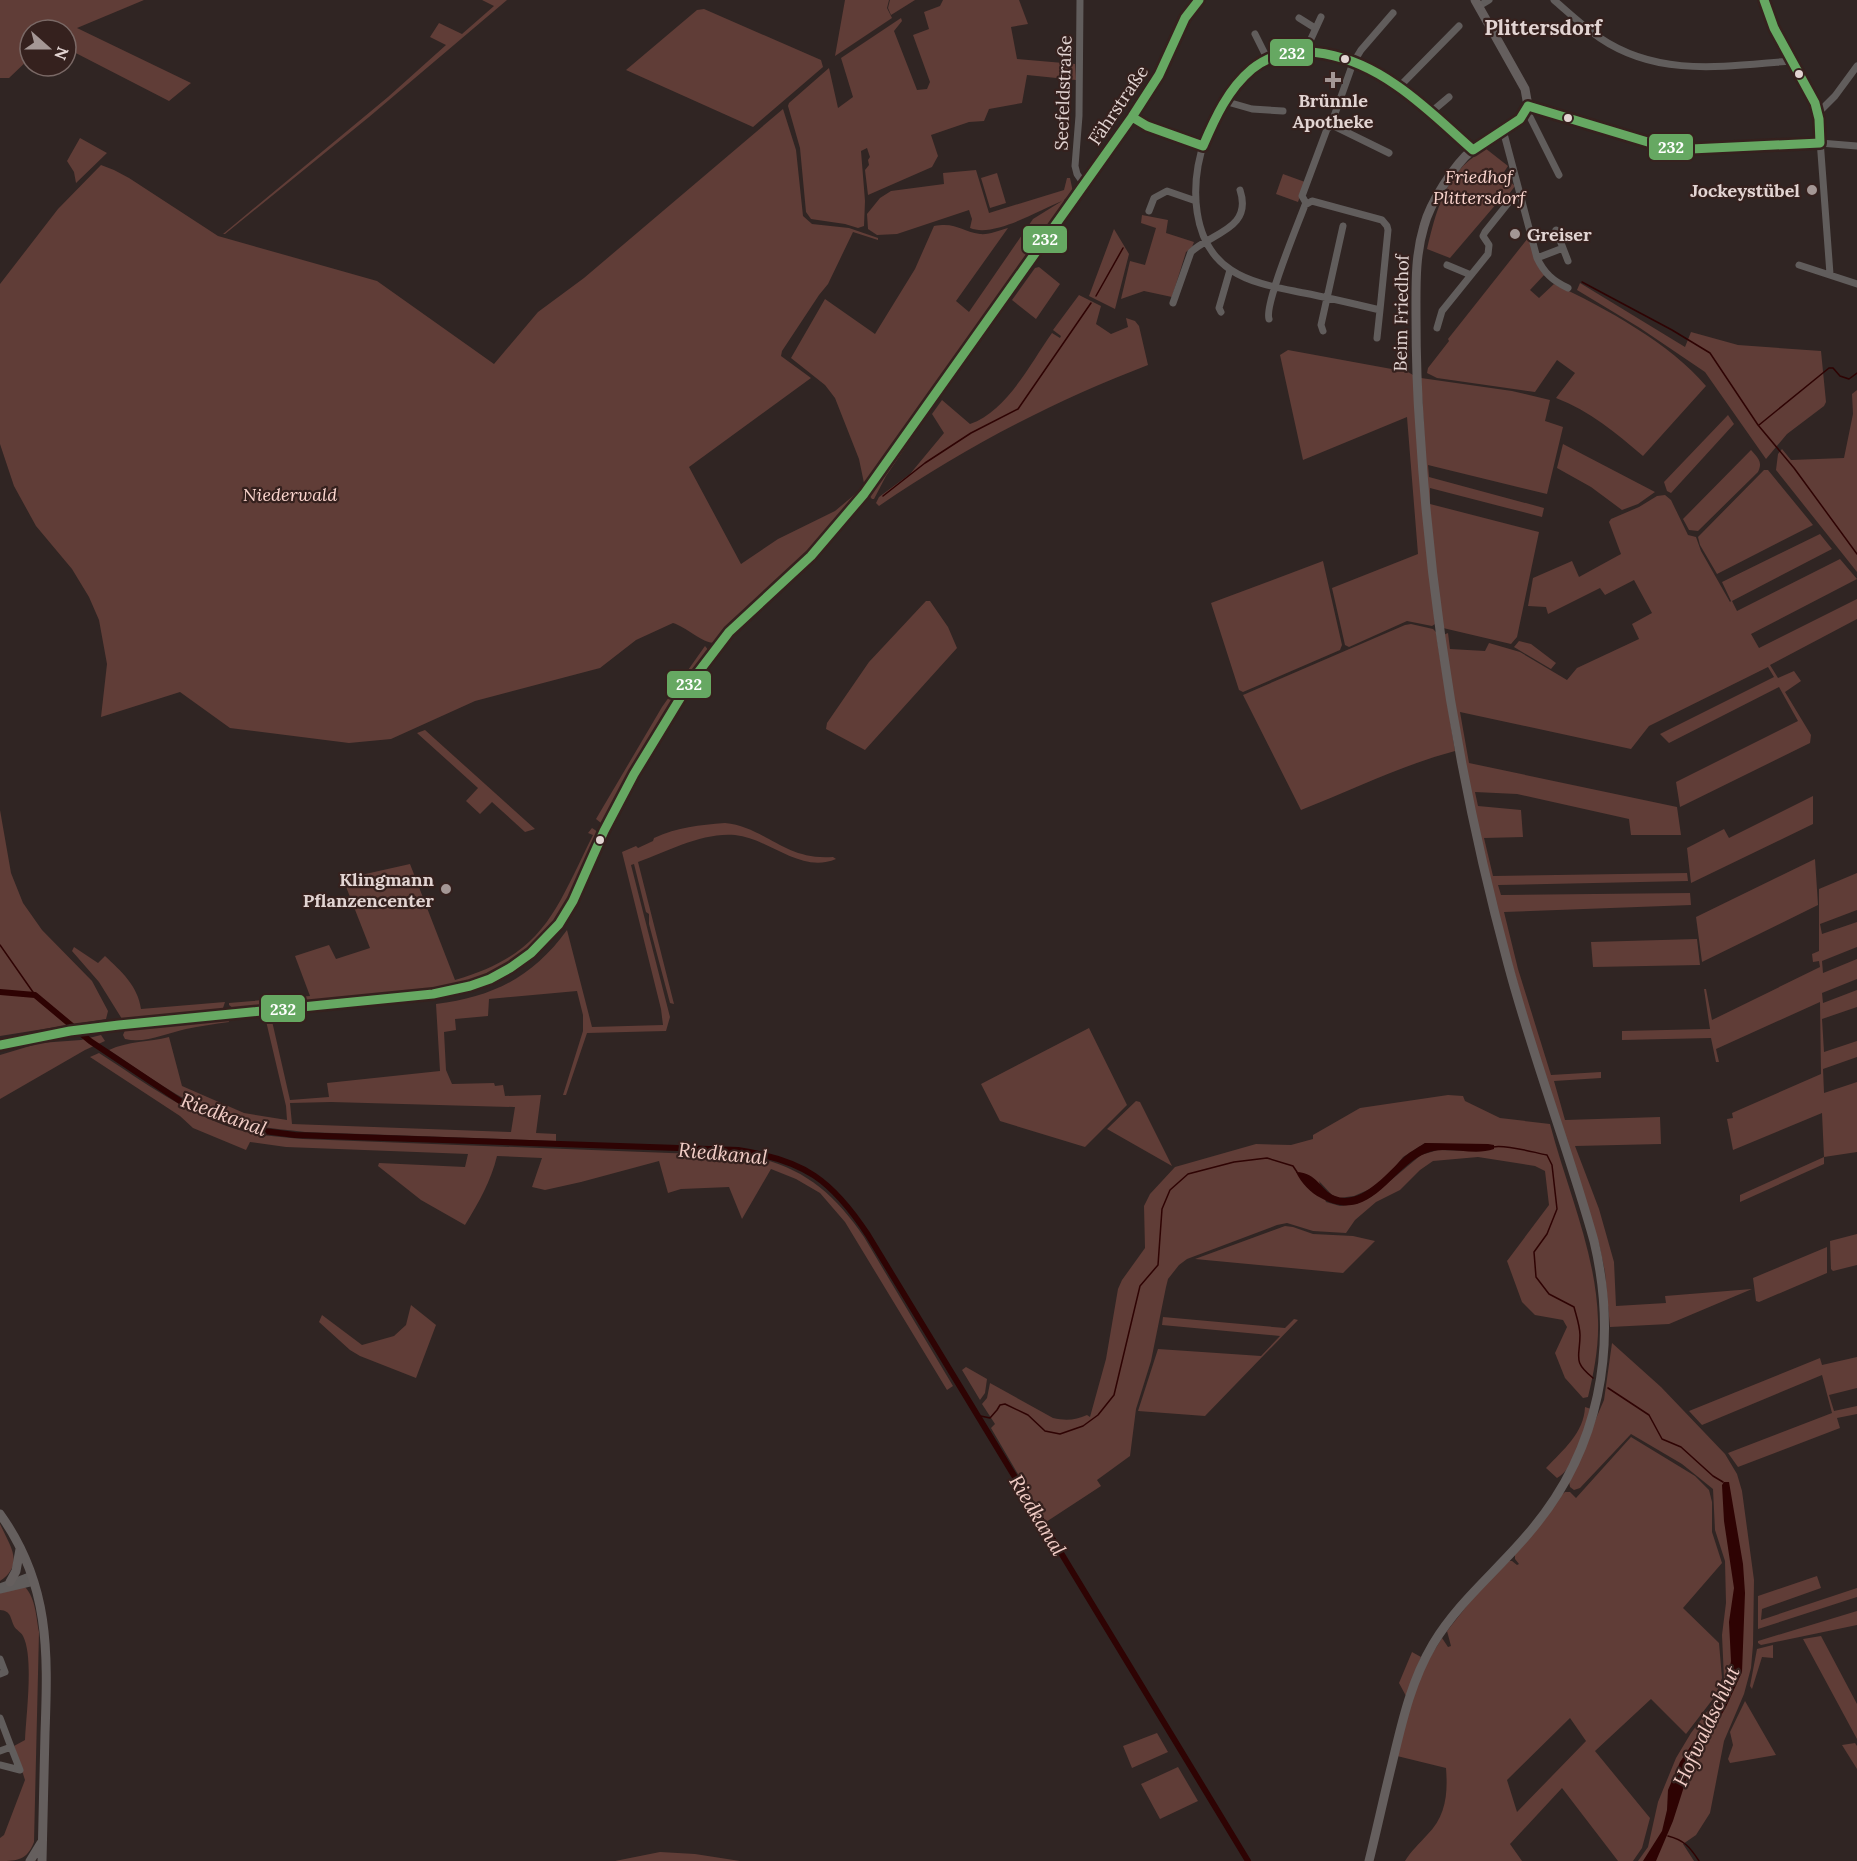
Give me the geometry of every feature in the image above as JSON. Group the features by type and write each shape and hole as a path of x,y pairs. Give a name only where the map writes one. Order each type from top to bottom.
{"main road":[{"name":"Fährstraße","path":"0,1045 70,1031 433,994 490,979 510,969 531,953 559,924 573,901 604,831 650,745 687,687 729,632 811,556 864,494 1132,117 1159,75 1185,18 1200,0"},
{"path":"1477,3 1525,89 1528,108"},
{"name":"Beim Friedhof","path":"1369,1861 1401,1726 1412,1688 1422,1666 1453,1615 1530,1533 1563,1486 1584,1441 1596,1406 1605,1344 1606,1310 1602,1273 1594,1240 1514,985 1487,881 1471,806 1433,585 1417,386 1417,254 1425,223 1436,199 1453,172 1473,150 1520,119 1528,108"},
{"path":"0,1514 20,1547 33,1579 42,1611 47,1647 42,1861"},
{"path":"10,1582 16,1571 20,1547"},
{"path":"30,1861 42,1841"}],"street":[{"name":"Seefeldstraße","path":"1080,0 1079,116 1075,166 1084,184"},
{"path":"1477,3 1489,0"},
{"path":"1554,0 1599,38 1619,49 1649,60 1700,68 1791,61"},
{"path":"1764,0 1774,28 1815,103 1818,113 1830,274"},
{"path":"1333,124 1333,118 1353,63 1361,50 1393,14"},
{"path":"1308,51 1321,17"},
{"path":"1299,18 1315,28"},
{"path":"1399,87 1459,26"},
{"path":"1255,34 1267,58"},
{"path":"1380,310 1249,279 1230,270 1218,258 1201,233 1196,201 1197,170 1212,120 1247,72 1267,58 1284,52 1308,51 1353,63 1399,87 1473,150"},
{"path":"1818,113 1857,66"},
{"path":"1431,113 1449,97"},
{"path":"1224,101 1252,110 1283,111"},
{"path":"1528,108 1661,146 1691,149 1820,143 1857,146"},
{"path":"1528,108 1559,175"},
{"path":"1132,117 1147,126 1203,146"},
{"path":"1333,124 1389,153"},
{"path":"1269,319 1267,313 1306,203 1302,196 1327,129 1333,124"},
{"path":"1503,130 1536,258 1552,279 1568,288"},
{"path":"1173,303 1191,252 1227,231 1240,215 1243,206 1240,190"},
{"path":"1149,211 1154,198 1167,191 1196,201"},
{"path":"1437,328 1442,311 1488,254 1489,245 1483,236 1485,232 1513,197 1520,195"},
{"path":"1306,203 1312,201 1385,222 1388,230 1377,338"},
{"path":"1323,331 1321,325 1326,297 1343,226"},
{"path":"1556,230 1568,261"},
{"path":"1536,258 1563,248"},
{"path":"1799,265 1857,284"},
{"path":"1447,266 1471,275"},
{"path":"1221,312 1219,308 1230,270"},
{"path":"0,1589 10,1582 33,1579"},
{"path":"0,1589 33,1579"},
{"path":"0,1659 5,1672 0,1674"},
{"path":"0,1718 20,1770 0,1765"},
{"path":"0,1751 11,1747"}],"green space":[{"path":"0,0 144,0 78,28 78,18 18,18 18,69 9,78 0,78"},
{"path":"482,0 507,0 369,117 223,234 388,97 446,45 430,37 439,23 462,34 494,6"},
{"path":"845,0 889,0 887,8 892,18 835,56"},
{"path":"890,0 915,0 891,15 888,8"},
{"path":"943,0 1019,0 1028,24 1011,27 1017,59 1075,64 1076,80 1027,75 1022,103 989,109 984,121 969,122 931,135 938,156 932,167 868,195 865,170 869,165 870,157 867,148 861,151 865,201 864,226 858,228 811,219 806,212 800,148 789,103 829,68 838,108 853,97 841,58 901,18 902,21 894,31 917,90 927,89 930,82 913,35 929,29 924,12 940,6"},
{"path":"704,9 821,60 823,67 753,127 626,70 697,10"},
{"path":"78,28 191,83 169,101 78,54"},
{"name":"Niederwald","path":"783,109 796,150 803,216 812,224 849,228 878,238 878,240 853,232 828,284 782,351 781,356 811,378 689,467 741,564 778,539 835,511 859,491 803,559 744,611 715,643 706,641 673,623 636,640 600,668 475,701 391,739 349,743 230,728 180,692 101,717 107,664 99,620 89,597 72,569 36,526 14,486 0,444 0,284 58,209 101,165 129,178 218,236 377,281 494,364 538,312 584,278"},
{"path":"80,138 107,153 76,183 74,172 67,161"},
{"name":"Friedhof Plittersdorf","path":"1485,148 1508,166 1502,175 1515,186 1506,198 1503,196 1450,258 1427,249 1436,216 1449,185 1463,166"},
{"path":"976,170 989,213 1064,190 1067,178 1070,178 1073,192 1064,200 1066,203 868,483 864,483 859,459 835,398 825,385 791,358 825,299 875,334 915,269 934,226 949,225 983,234 1008,228 956,301 969,312 1033,219 1062,201 1004,226 980,230 970,228 972,219 969,210 897,234 877,235 868,229 867,214 880,198 891,191 944,184 943,173"},
{"path":"997,173 1006,203 990,208 981,178"},
{"path":"1283,174 1305,182 1298,202 1276,194"},
{"path":"1085,190 926,417 872,499 868,494"},
{"path":"1142,215 1168,220 1166,233 1194,242 1186,252 1172,297 1144,291 1121,299 1130,261 1145,265 1156,228 1141,223"},
{"path":"1114,229 1129,254 1115,309 1089,296"},
{"path":"1528,238 1545,274 1530,290 1539,298 1554,284 1615,315 1656,341 1706,386 1643,456 1591,416 1556,398 1575,373 1557,360 1535,392 1437,378 1427,373 1428,368 1449,341 1448,339"},
{"path":"1039,267 1060,284 1036,319 1012,300 1035,268"},
{"path":"1580,283 1685,347 1691,332 1738,345 1821,351 1826,402 1824,406 1787,434 1766,459 1705,372 1640,328 1577,290"},
{"path":"1079,295 1101,306 1096,324 1111,334 1128,327 1126,318 1135,321 1139,326 1148,365 1077,394 1009,428 943,465 879,506 876,503 879,497 910,474 944,433 932,414 942,400 970,424 995,409 1017,385 1052,333 1060,338 1061,336 1053,330"},
{"path":"1288,350 1408,372 1413,375 1435,624 1432,626 1407,621 1349,647 1345,645 1332,588 1418,554 1407,417 1303,460 1280,355"},
{"path":"1421,378 1512,391 1550,400 1545,421 1563,427 1547,494 1428,465 1429,477 1544,508 1542,517 1430,488 1430,504 1539,532 1517,637 1511,644 1443,628 1428,503"},
{"path":"1857,390 1857,572 1776,470 1778,454 1782,449 1791,460 1844,458 1853,414 1852,394"},
{"path":"1728,415 1734,424 1671,493 1667,491 1664,482"},
{"path":"1563,444 1655,492 1638,504 1622,510 1591,487 1557,468"},
{"path":"1751,450 1760,463 1758,472 1698,531 1689,530 1683,519"},
{"path":"1764,470 1768,470 1813,525 1717,574 1700,545 1698,537"},
{"path":"1665,495 1671,500 1688,535 1696,537 1701,551 1730,602 1722,582 1820,534 1832,549 1732,601 1737,611 1840,559 1857,579 1751,634 1759,648 1857,599 1857,619 1770,665 1778,678 1794,671 1801,681 1785,692 1811,735 1810,743 1680,807 1676,782 1798,721 1779,687 1669,743 1660,734 1774,677 1768,667 1649,726 1631,749 1460,712 1469,763 1677,807 1681,835 1631,835 1629,819 1517,794 1475,792 1478,806 1521,810 1523,837 1484,838 1493,876 1687,873 1688,881 1498,885 1501,895 1690,893 1691,905 1504,912 1518,969 1551,1075 1601,1072 1601,1078 1554,1081 1565,1120 1660,1117 1661,1144 1575,1146 1599,1209 1614,1262 1616,1306 1666,1303 1665,1296 1752,1289 1669,1324 1610,1327 1605,1272 1599,1244 1528,1022 1488,876 1443,635 1448,633 1450,649 1485,651 1489,643 1520,652 1567,680 1577,668 1639,639 1632,624 1652,613 1634,580 1605,595 1600,588 1548,614 1546,607 1528,606 1533,578 1572,561 1579,577 1621,554 1609,522 1611,519 1657,496"},
{"path":"1323,561 1342,645 1340,650 1243,692 1239,690 1211,603"},
{"path":"926,601 930,601 948,627 957,648 865,750 826,729 827,723 869,662"},
{"path":"1411,624 1433,629 1436,632 1455,751 1396,771 1301,810 1243,695"},
{"path":"1519,641 1531,644 1556,663 1551,669 1514,647"},
{"path":"705,646 709,651 663,718 601,823 596,819 662,707"},
{"path":"425,730 535,829 525,832 492,802 480,814 466,801 478,788 417,733"},
{"path":"1813,796 1813,824 1691,883 1687,848 1724,829 1729,838"},
{"path":"0,810 11,873 23,903 42,930 92,981 108,1011 106,1019 0,1036"},
{"path":"725,823 752,831 801,854 836,859 810,862 797,859 748,838 723,835 698,839 638,862 674,1004 670,1003 649,924 649,914 646,912 634,864 631,865 670,1017 666,1031 587,1033 566,1095 563,1095 583,1031 583,1015 577,991 489,999 488,1016 455,1019 456,1030 444,1032 446,1070 452,1084 494,1083 495,1086 503,1085 505,1096 541,1095 536,1133 556,1134 556,1141 305,1132 251,1125 230,1120 191,1102 109,1050 131,1043 169,1037 182,1086 244,1113 287,1120 286,1106 266,1021 272,1021 290,1100 329,1097 327,1083 440,1071 436,1004 476,996 510,982 540,960 567,930 592,1027 663,1025 622,852 636,846 638,848 672,831","holes":["290,1103 515,1107 511,1132 292,1124"]},
{"path":"592,828 598,832 598,836 561,913 540,940 527,952 509,965 489,975 446,988 424,991 234,1009 229,1005 229,1003 310,996 295,956 329,945 336,959 370,948 343,879 410,864 455,980 485,969 509,957 528,943 544,926 568,886 593,835 588,833"},
{"path":"1815,859 1818,905 1702,962 1696,917"},
{"path":"1857,873 1857,910 1820,924 1822,934 1857,922 1857,947 1822,961 1823,973 1857,959 1857,979 1822,993 1823,1003 1857,990 1857,1007 1822,1019 1824,1052 1857,1041 1857,1057 1823,1069 1824,1093 1857,1082 1857,1152 1824,1157 1822,1113 1733,1150 1727,1119 1733,1118 1732,1113 1821,1074 1820,1002 1716,1049 1719,1062 1716,1062 1711,1038 1622,1040 1622,1031 1710,1029 1704,989 1706,989 1712,1020 1820,967 1819,961 1813,962 1812,954 1819,951 1819,889"},
{"path":"1697,939 1700,965 1593,967 1591,942"},
{"path":"74,947 98,963 105,956 133,986 141,1009 225,1002 222,1011 122,1019 99,982 72,951"},
{"path":"228,1017 229,1022 186,1029 148,1039 125,1039 123,1035 126,1028"},
{"path":"1089,1028 1127,1105 1085,1147 1000,1121 981,1084"},
{"path":"101,1035 105,1041 0,1099 0,1055 40,1043 81,1040"},
{"path":"99,1053 184,1107 220,1124 255,1134 303,1139 747,1156 784,1166 800,1174 828,1194 853,1221 953,1386 947,1390 845,1222 820,1193 796,1179 771,1169 742,1219 729,1187 681,1189 668,1193 659,1161 545,1190 532,1187 542,1158 497,1156 484,1191 465,1225 421,1200 378,1166 379,1163 465,1167 468,1154 286,1147 250,1142 246,1150 193,1128 180,1116 90,1057"},
{"path":"1448,1095 1463,1096 1465,1101 1500,1118 1550,1124 1580,1221 1596,1295 1598,1339 1588,1397 1583,1398 1565,1378 1555,1353 1567,1327 1563,1320 1535,1315 1522,1302 1507,1261 1549,1205 1545,1171 1535,1166 1478,1157 1433,1161 1420,1170 1400,1190 1376,1202 1355,1220 1346,1233 1313,1231 1287,1223 1187,1259 1179,1265 1168,1279 1151,1361 1136,1409 1130,1456 1097,1480 1101,1486 1046,1522 991,1428 995,1424 982,1404 987,1398 990,1383 1053,1418 1071,1420 1087,1415 1090,1417 1106,1359 1118,1289 1145,1248 1144,1206 1150,1194 1175,1167 1256,1144 1291,1145 1313,1139 1313,1135 1360,1108","holes":["1425,1143 1494,1146 1471,1151 1438,1150 1421,1155 1371,1197 1356,1204 1340,1206 1326,1202 1319,1181 1332,1195 1339,1198 1354,1196 1370,1189 1387,1177 1403,1157"]},
{"path":"1136,1101 1140,1102 1172,1166 1107,1129"},
{"path":"1824,1157 1824,1164 1740,1202 1740,1195"},
{"path":"1285,1226 1313,1234 1353,1236 1375,1241 1343,1273 1195,1259"},
{"path":"1857,1234 1857,1265 1833,1271 1830,1241"},
{"path":"1827,1247 1827,1273 1759,1302 1756,1301 1753,1278"},
{"path":"411,1305 436,1325 416,1378 360,1356 319,1322 322,1315 362,1345 394,1336 406,1325"},
{"path":"1163,1317 1285,1328 1294,1319 1298,1320 1205,1416 1138,1411 1158,1349 1261,1356 1280,1336 1162,1325"},
{"path":"1612,1343 1661,1387 1725,1454 1737,1474 1742,1491 1754,1580 1751,1668 1744,1694 1724,1741 1710,1813 1696,1835 1683,1844 1694,1861 1638,1861 1648,1847 1658,1802 1676,1758 1691,1733 1718,1697 1724,1679 1722,1635 1726,1603 1725,1561 1715,1530 1713,1489 1682,1464 1631,1434 1580,1488 1574,1490 1570,1487 1569,1481 1604,1400"},
{"path":"1857,1357 1857,1388 1829,1395 1834,1411 1857,1406 1857,1414 1837,1418 1840,1428 1738,1467 1728,1453 1832,1413 1822,1375 1702,1425 1689,1411 1820,1358 1822,1365"},
{"path":"966,1367 987,1379 985,1393 980,1400 962,1370"},
{"path":"1585,1407 1591,1409 1578,1447 1569,1466 1557,1478 1546,1468 1577,1433"},
{"path":"1631,1437 1695,1476 1709,1490 1712,1502 1712,1532 1722,1563 1683,1608 1719,1643 1722,1678 1716,1695 1686,1734 1651,1699 1595,1751 1650,1818 1642,1848 1633,1861 1618,1861 1562,1788 1510,1844 1522,1861 1405,1861 1433,1828 1442,1812 1446,1796 1446,1768 1397,1756 1414,1692 1429,1659 1442,1638 1448,1647 1451,1646 1447,1631 1477,1593 1509,1561 1519,1564 1515,1559 1515,1554 1560,1496 1565,1492 1570,1492 1576,1498","holes":["1570,1718 1586,1741 1517,1812 1507,1780"]},
{"path":"0,1524 11,1547 14,1561 8,1575 0,1581"},
{"path":"1817,1576 1821,1588 1762,1609 1761,1620 1857,1588 1857,1597 1758,1629 1758,1596"},
{"path":"25,1587 33,1603 39,1632 34,1842 25,1856 12,1861 0,1861 0,1838 4,1835 25,1780 14,1746 25,1740 29,1672 23,1636 8,1613 0,1610 0,1593"},
{"path":"1857,1611 1857,1625 1761,1645 1758,1643 1758,1641"},
{"path":"1821,1636 1857,1704 1857,1739 1803,1639"},
{"path":"1773,1645 1773,1658 1762,1657 1752,1689 1750,1686 1757,1649"},
{"path":"1412,1652 1421,1657 1406,1696 1399,1683"},
{"path":"1745,1701 1776,1755 1730,1763 1728,1759 1733,1745 1730,1732"},
{"path":"1157,1733 1168,1752 1132,1768 1123,1746"},
{"path":"1855,1743 1857,1746 1857,1769 1842,1745"},
{"path":"1178,1767 1198,1801 1160,1819 1141,1784"},
{"path":"660,1852 695,1854 740,1861 615,1861"}],"water":[{"path":"1425,1143 1488,1144 1494,1145 1494,1149 1476,1152 1439,1150 1422,1155 1377,1193 1365,1201 1352,1205 1337,1205 1317,1196 1303,1184 1296,1172 1314,1178 1335,1196 1354,1197 1372,1187 1404,1157"},
{"path":"1724,1482 1729,1482 1743,1564 1745,1593 1742,1672 1726,1707 1689,1771 1673,1821 1656,1861 1643,1861 1662,1831 1667,1810 1668,1790 1680,1762 1713,1713 1728,1679 1731,1661 1729,1622 1734,1588 1724,1521 1722,1485"}],"waterway":[{"path":"1096,296 1123,248"},
{"path":"1582,282 1710,353 1758,425 1794,468 1857,554"},
{"path":"883,496 925,463 971,433 1018,409 1091,303"},
{"path":"1759,425 1829,368 1833,368 1840,376 1849,379 1857,373"},
{"path":"0,945 35,995"},
{"name":"Riedkanal","path":"0,992 35,995 90,1041 183,1103 226,1121 256,1130 295,1135 738,1150 781,1160 814,1176 842,1200 868,1235 1248,1861"},
{"name":"Hofwaldschlut","path":"1493,1147 1511,1147 1547,1155 1552,1165 1557,1209 1547,1234 1534,1252 1536,1277 1549,1294 1574,1307 1580,1332 1580,1363 1593,1378"},
{"name":"Hofwaldschlut","path":"976,1415 990,1418 1000,1405 1005,1404 1028,1415 1045,1431 1060,1434 1083,1426 1098,1415 1114,1395 1140,1286 1158,1265 1162,1209 1170,1190 1188,1174 1234,1162 1267,1158 1293,1166 1297,1172"},
{"name":"Hofwaldschlut","path":"1608,1388 1649,1415 1662,1439 1681,1447 1723,1482"},
{"name":"Hofwaldschlut","path":"1668,1836 1686,1845 1699,1861"}],"transit line":[{"name":"232","path":"0,1045 70,1031 119,1025 433,994 490,979 531,953 559,924 573,901 604,831 634,774 687,687 729,632 811,556 864,494 1132,117 1159,75 1185,18 1199,0"},
{"name":"232","path":"1764,0 1774,28 1815,103 1819,119 1820,143"},
{"name":"232","path":"1132,117 1147,126 1203,146 1217,115 1243,77 1269,59 1287,53 1305,52 1344,59 1380,75 1436,116 1473,150"},
{"name":"232","path":"1528,106 1661,146 1691,149 1820,143"},
{"name":"232","path":"1473,150 1520,119 1528,106"}],"place":[{"name":"Brünnle Apotheke","path":"1333,80"},
{"name":"Jockeystübel","path":"1812,190"},
{"name":"Greiser","path":"1515,234"},
{"name":"Klingmann Pflanzencenter","path":"446,889"}],"district":[{"name":"Plittersdorf","path":"1543,27"}]}
